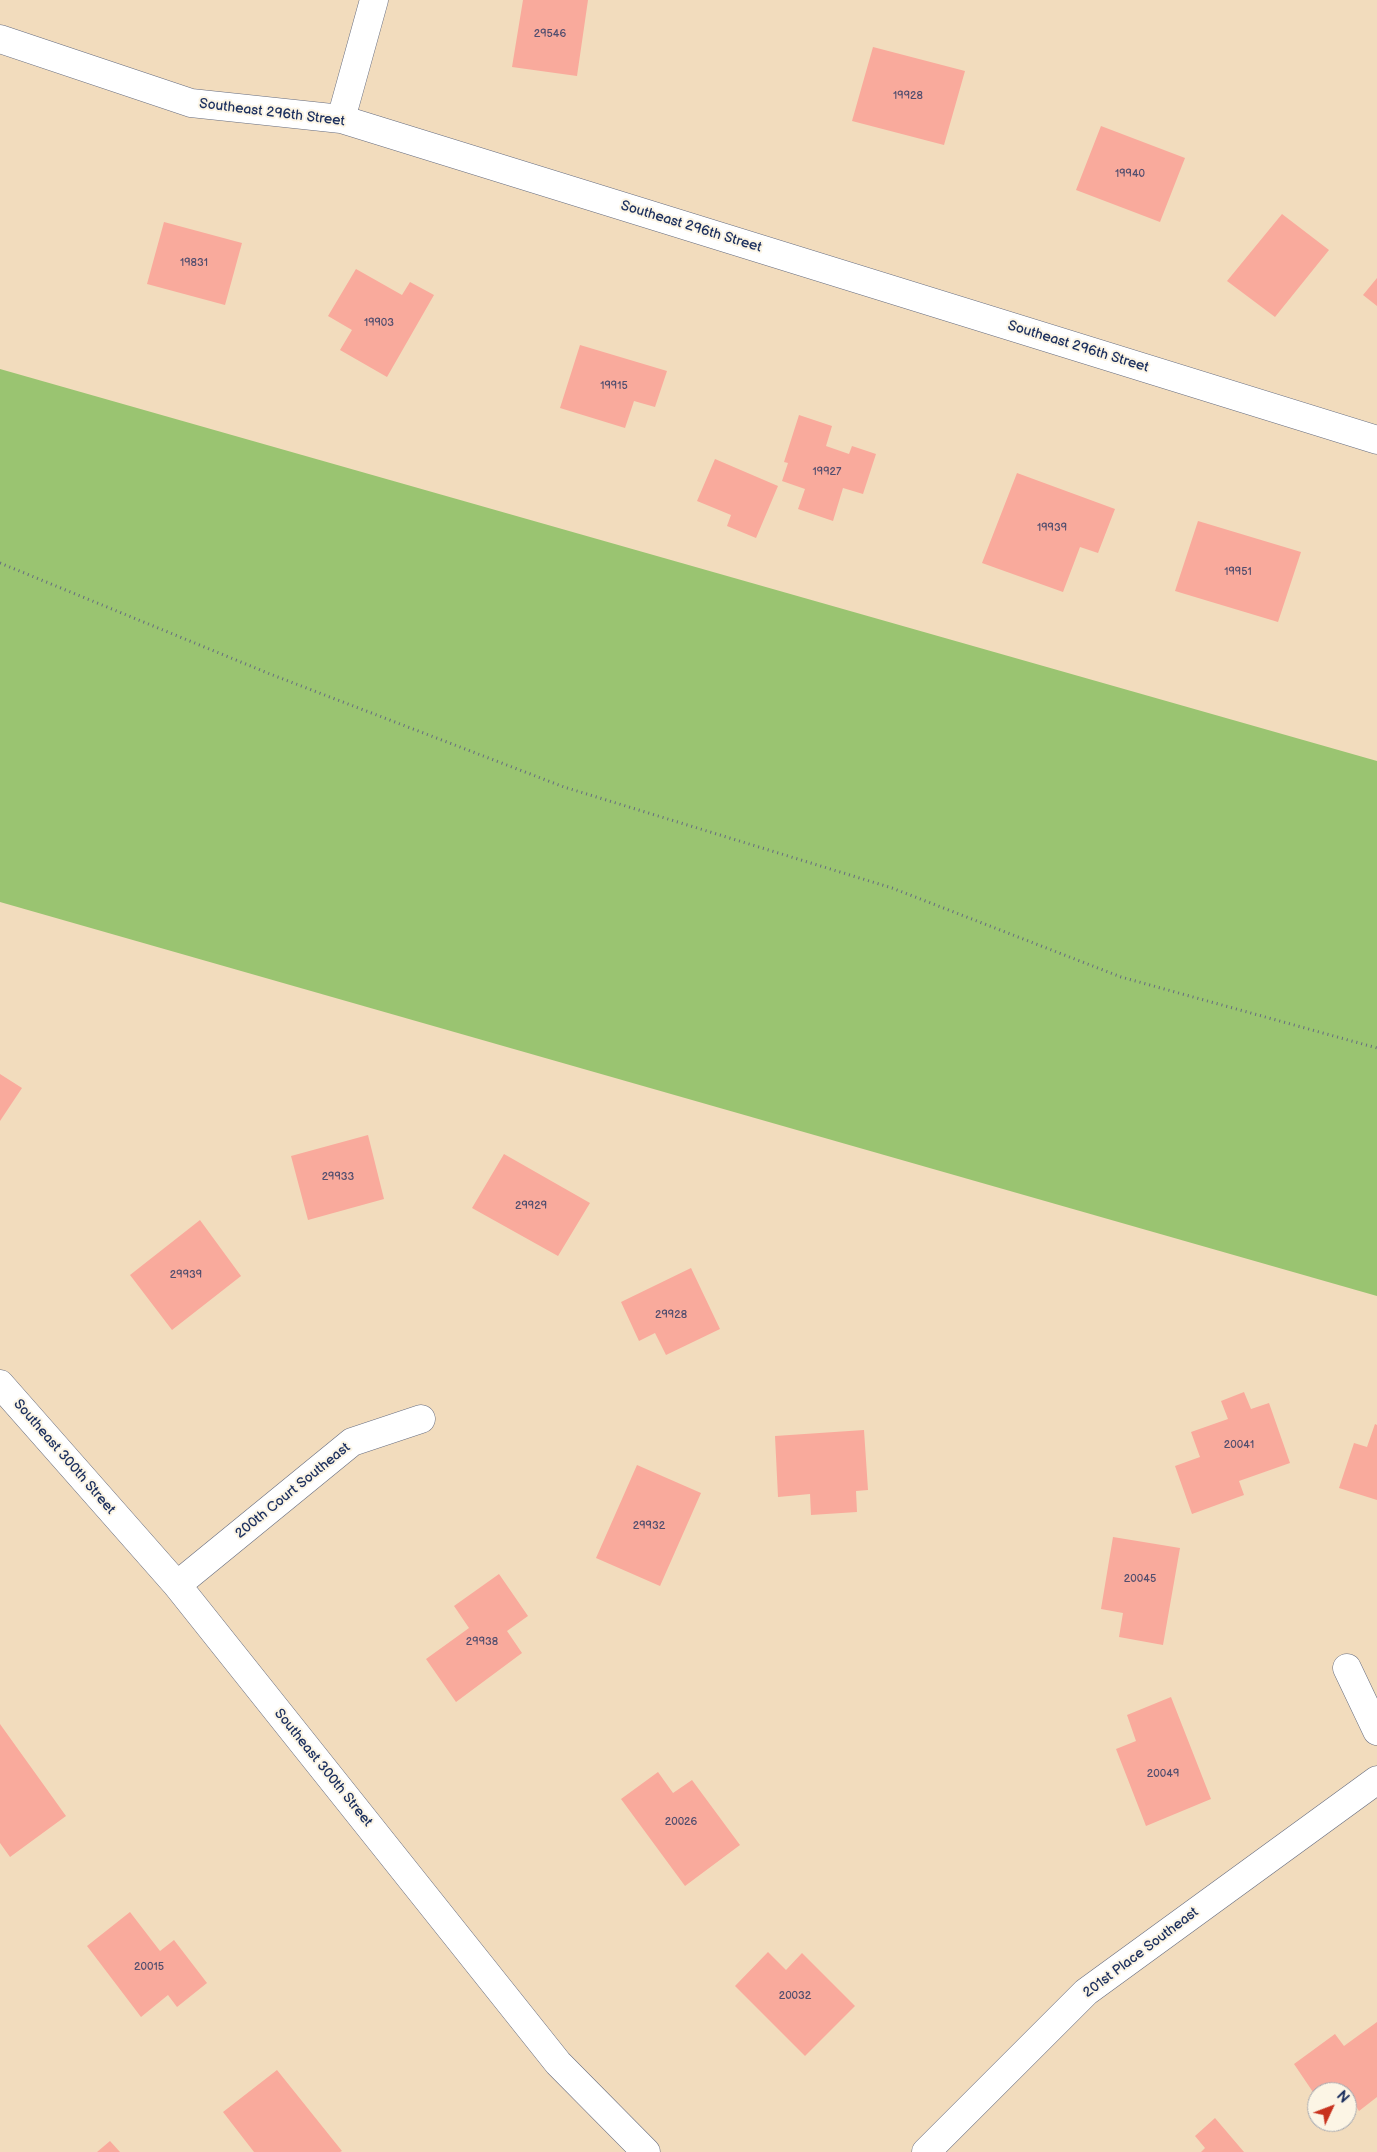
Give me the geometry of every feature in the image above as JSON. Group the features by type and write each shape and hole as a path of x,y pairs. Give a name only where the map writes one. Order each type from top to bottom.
{"street":[{"path":"341,119 374,0"},
{"name":"Southeast 296th Street","path":"0,39 191,103 341,119 1377,440"},
{"name":"Southeast 300th Street","path":"0,1384 177,1585 558,2062 646,2152"},
{"name":"200th Court Southeast","path":"177,1585 352,1442 421,1419"},
{"path":"1347,1668 1377,1731"},
{"name":"201st Place Southeast","path":"926,2152 1086,1992 1377,1780"}],"path":[{"path":"0,563 270,674 564,787 892,888 1121,977 1377,1048"}],"green space":[{"path":"0,369 1377,761 1377,1296 0,902"}],"building":[{"path":"523,0 588,0 577,76 512,67"},
{"path":"873,47 965,71 944,145 852,121"},
{"path":"1101,126 1185,158 1160,222 1076,190"},
{"path":"1282,214 1329,250 1275,317 1227,281"},
{"path":"164,222 242,243 225,305 147,284"},
{"path":"356,269 402,295 410,282 434,295 387,377 340,350 352,330 328,316"},
{"path":"1377,278 1377,306 1363,295"},
{"path":"580,345 667,371 655,407 634,401 625,428 560,408"},
{"path":"799,415 832,426 826,446 849,454 852,446 876,454 863,494 843,488 833,521 798,509 805,489 782,481 788,463 784,462"},
{"path":"715,459 778,486 756,538 727,526 731,515 697,501"},
{"path":"1017,473 1115,509 1098,553 1080,547 1063,592 982,563"},
{"path":"1198,521 1301,552 1278,622 1175,591"},
{"path":"0,1074 22,1088 0,1121"},
{"path":"368,1135 384,1199 308,1220 291,1156"},
{"path":"504,1154 590,1203 558,1256 472,1208"},
{"path":"200,1220 241,1276 172,1330 130,1275"},
{"path":"691,1268 720,1329 666,1355 655,1333 639,1341 621,1302"},
{"path":"1244,1392 1251,1409 1269,1403 1290,1463 1239,1481 1244,1495 1192,1514 1175,1466 1200,1457 1191,1432 1228,1419 1221,1401"},
{"path":"1375,1424 1377,1425 1377,1500 1339,1488 1354,1443 1367,1447"},
{"path":"864,1430 868,1490 856,1491 857,1512 811,1515 810,1494 778,1497 775,1436"},
{"path":"637,1465 701,1493 660,1586 596,1558"},
{"path":"1113,1537 1180,1548 1163,1645 1119,1637 1123,1613 1101,1609"},
{"path":"499,1574 528,1616 507,1631 522,1653 456,1702 426,1659 469,1628 454,1606"},
{"path":"1171,1697 1211,1799 1146,1826 1116,1749 1136,1741 1127,1715"},
{"path":"0,1724 66,1816 10,1857 0,1843"},
{"path":"658,1772 673,1793 692,1780 740,1845 685,1886 621,1799"},
{"path":"130,1912 160,1951 174,1940 207,1983 177,2007 168,1995 141,2017 87,1946"},
{"path":"768,1952 786,1970 802,1953 855,2006 805,2056 735,1986"},
{"path":"1377,2022 1377,2097 1359,2111 1357,2108 1357,2082 1307,2083 1294,2064 1335,2034 1344,2046"},
{"path":"277,2070 342,2151 254,2152 223,2112"},
{"path":"1215,2118 1244,2152 1201,2152 1205,2148 1195,2136"},
{"path":"110,2141 120,2152 97,2152"}]}
